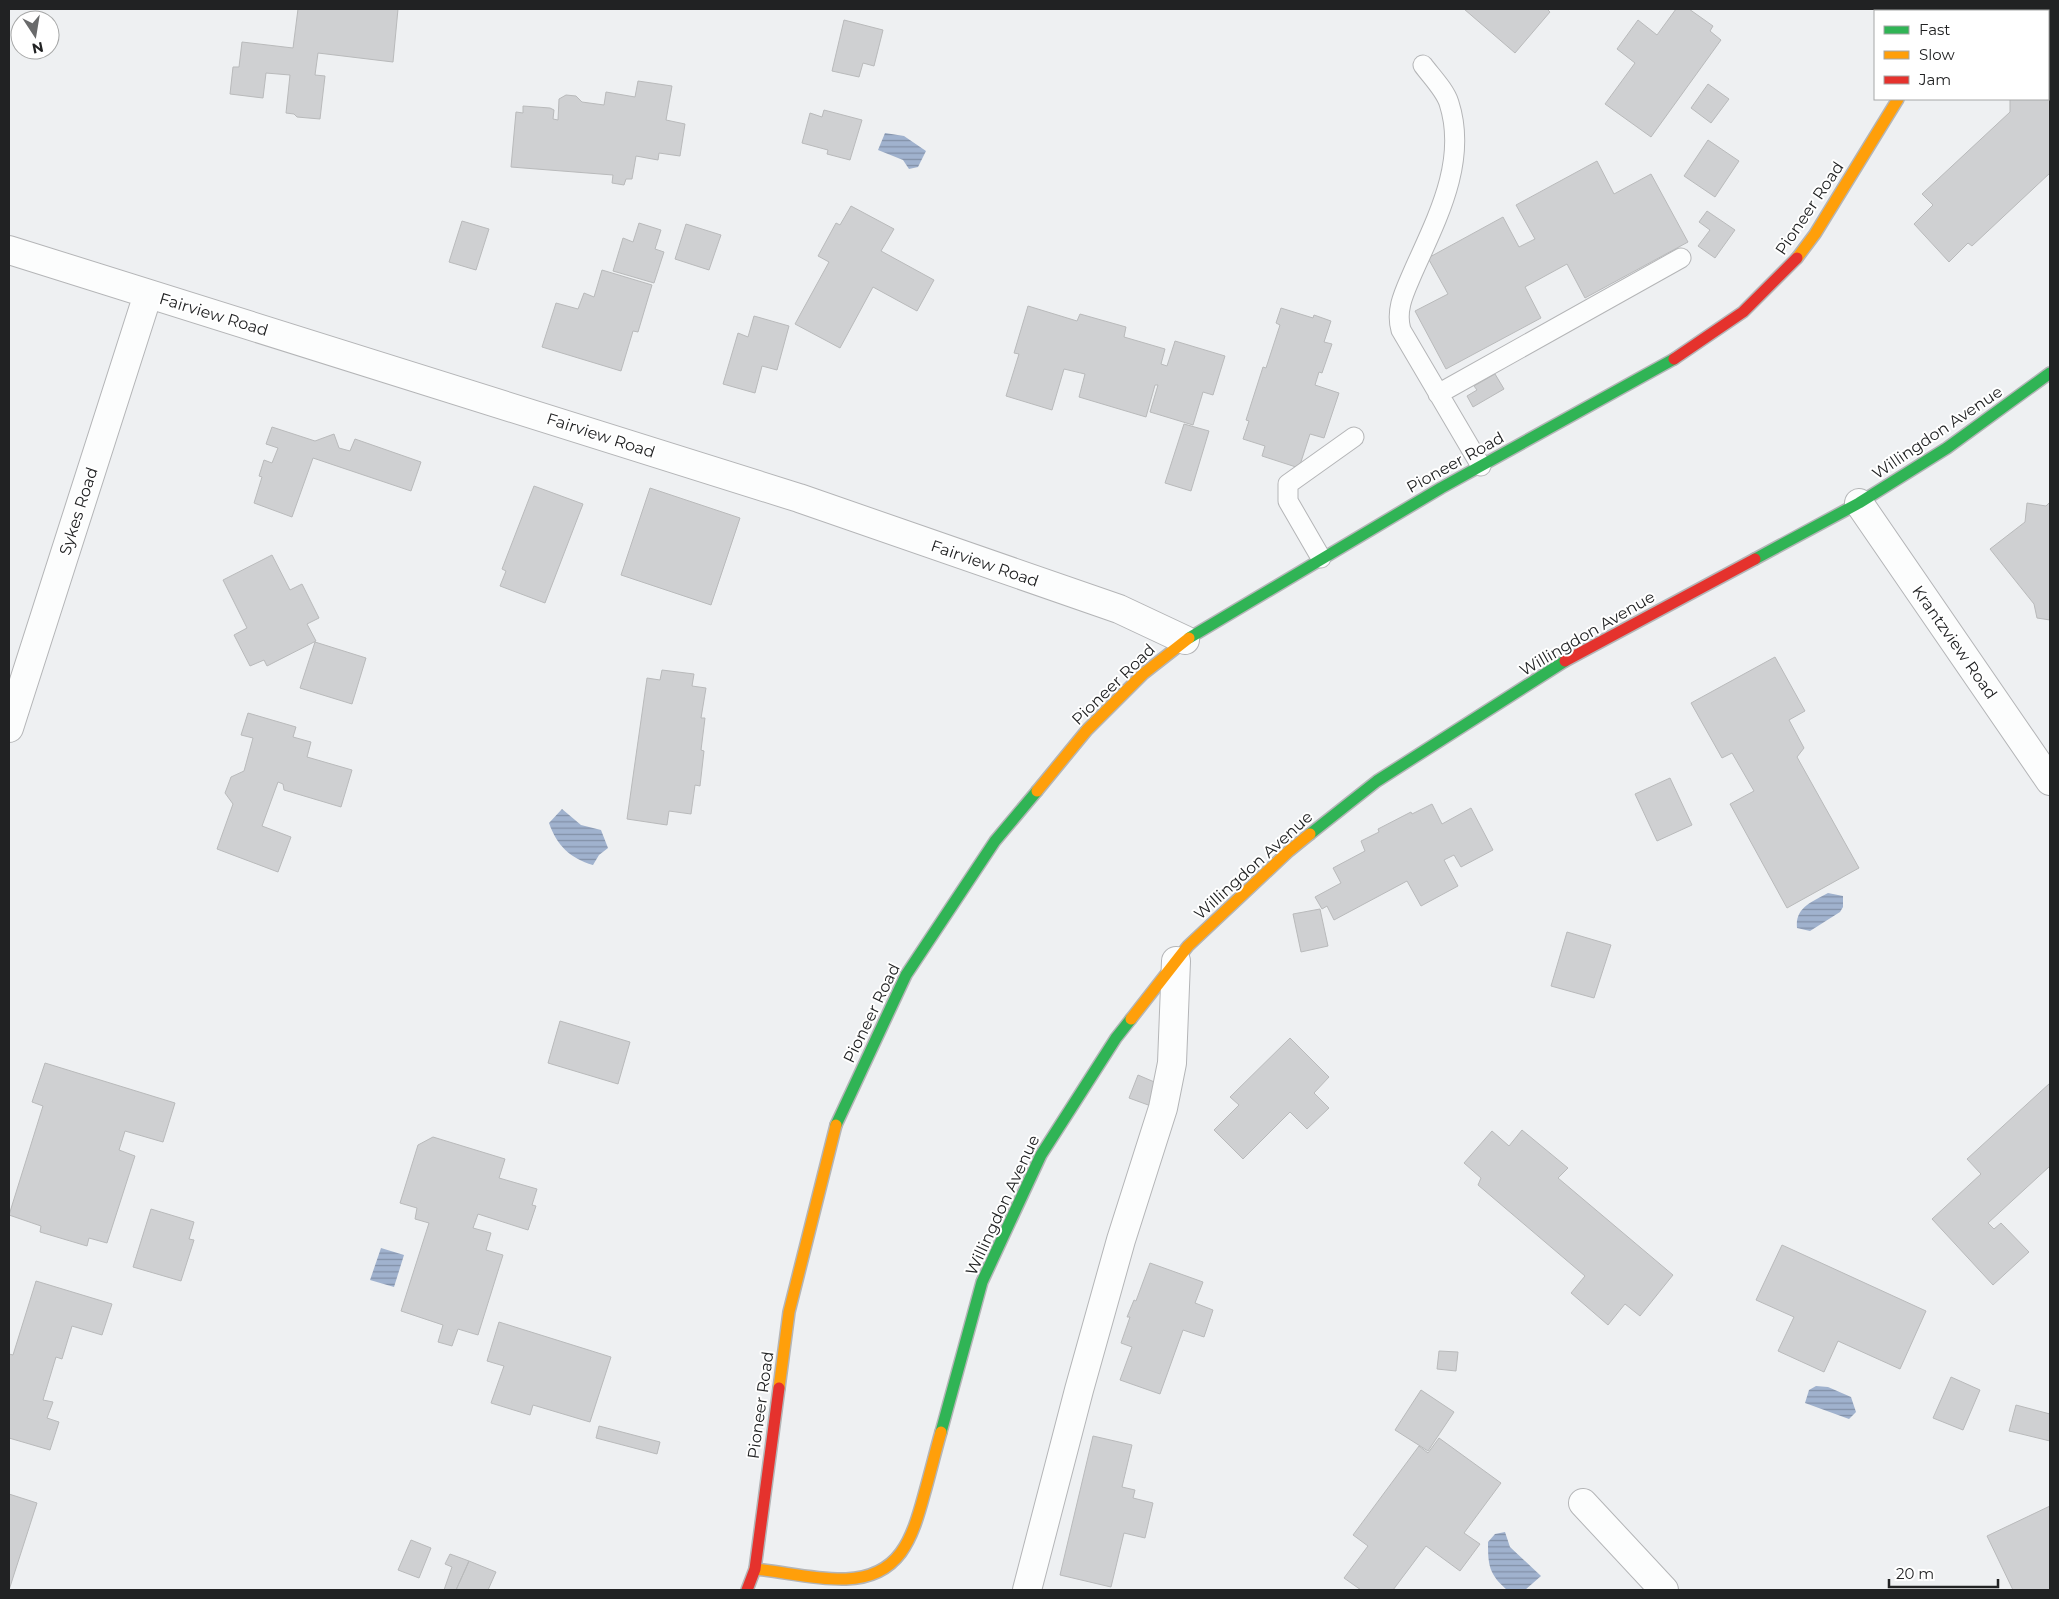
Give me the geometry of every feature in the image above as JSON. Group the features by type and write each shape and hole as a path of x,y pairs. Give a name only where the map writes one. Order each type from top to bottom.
{"main road":[{"name":"Pioneer Road","path":"747,1590 754,1570 790,1312 818,1195 840,1116 906,975 995,841 1086,730 1143,674 1185,640 1321,558 1481,466 1700,344 1763,294 1794,263 1815,234 1897,100"},
{"name":"Willingdon Avenue","path":"754,1570 828,1579 856,1579 882,1570 900,1556 914,1531 982,1282 1041,1155 1116,1038 1188,946 1289,850 1377,781 1568,660 1859,504 1948,448 2050,373"}],"street":[{"name":"Fairview Road","path":"9,250 799,498 1119,609 1185,640"},
{"name":"Sykes Road","path":"9,728 148,294"},
{"name":"Krantzview Road","path":"1859,504 2050,781"},
{"path":"1027,1590 1121,1240 1163,1108 1172,1063 1176,961"},
{"path":"1584,1503 1664,1590"}],"lane":[{"path":"1423,65 1449,102 1455,132 1453,168 1443,204 1412,276 1397,317 1401,330 1481,466"},
{"path":"1438,394 1681,258"},
{"path":"1321,558 1288,500 1288,484 1354,437"}],"water":[{"path":"885,133 904,136 926,151 918,167 909,169 903,160 878,150"},
{"path":"562,809 581,825 601,830 608,848 599,855 593,865 571,855 560,845 552,831 549,823"},
{"path":"1828,893 1843,896 1843,907 1840,912 1810,931 1797,928 1797,921 1802,910 1811,902"},
{"path":"381,1248 404,1255 394,1287 370,1280"},
{"path":"1816,1386 1828,1387 1851,1397 1856,1412 1849,1419 1805,1403 1809,1390"},
{"path":"1505,1532 1510,1547 1541,1576 1525,1590 1507,1590 1496,1579 1489,1564 1488,1542 1495,1534"}],"building":[{"path":"298,9 398,9 393,62 318,53 315,75 325,76 320,119 297,117 294,114 286,113 290,75 266,73 263,98 230,94 233,67 239,67 242,42 293,48"},
{"path":"1464,9 1547,9 1550,12 1515,53"},
{"path":"1676,9 1689,9 1713,26 1710,31 1721,40 1651,137 1605,104 1635,63 1617,49 1638,20 1657,35"},
{"path":"2050,9 2050,78 2049,10 2020,10"},
{"path":"844,20 883,30 874,66 863,63 859,77 832,71"},
{"path":"2050,78 2050,173 1972,246 1968,243 1949,262 1914,224 1933,205 1922,194 2010,112 2010,100 2049,100"},
{"path":"638,81 672,86 666,120 685,124 680,156 659,153 658,160 636,156 632,179 626,179 624,185 612,183 613,175 511,167 516,112 523,113 523,106 550,108 554,110 553,119 558,120 559,99 566,95 576,96 582,102 604,105 606,92 635,97"},
{"path":"1708,84 1729,99 1711,123 1691,108"},
{"path":"824,110 862,120 850,160 827,154 828,150 802,143 810,113 822,117"},
{"path":"1708,140 1739,161 1715,197 1684,176"},
{"path":"1597,161 1614,194 1651,174 1688,242 1585,298 1567,264 1525,287 1541,318 1446,369 1415,311 1448,294 1428,258 1503,217 1519,247 1535,239 1516,205"},
{"path":"851,206 894,229 881,251 934,280 917,311 873,287 840,348 795,324 829,262 818,256 836,223 840,225"},
{"path":"1707,211 1735,230 1715,258 1698,246 1710,230 1699,222"},
{"path":"462,221 489,229 476,270 449,262"},
{"path":"639,223 661,230 655,249 664,252 654,283 613,271 623,238 633,242"},
{"path":"686,224 721,235 709,270 675,259"},
{"path":"602,270 652,285 638,332 633,331 621,371 542,347 556,303 578,309 584,293 594,297"},
{"path":"1028,306 1077,321 1080,314 1126,327 1124,337 1165,349 1161,364 1167,366 1175,341 1225,356 1213,395 1203,392 1193,425 1150,412 1158,385 1155,385 1146,417 1079,397 1085,374 1064,369 1052,410 1006,396 1019,354 1014,353"},
{"path":"1281,308 1313,318 1314,315 1331,321 1324,342 1332,344 1322,373 1319,372 1315,385 1339,393 1324,438 1310,434 1299,468 1262,456 1265,446 1243,439 1249,421 1246,420 1263,367 1266,368 1280,325 1276,323"},
{"path":"754,316 789,326 777,370 762,366 755,393 723,384 738,333 748,337"},
{"path":"1495,374 1504,389 1473,407 1467,396 1477,390 1474,386"},
{"path":"1184,424 1209,431 1191,491 1165,483"},
{"path":"272,427 315,441 334,434 339,448 350,451 355,439 421,462 411,491 313,458 292,517 254,503 262,477 259,476 264,460 272,463 278,448 266,444"},
{"path":"534,486 583,504 545,603 500,586 506,571 502,569"},
{"path":"650,488 740,518 711,605 621,575"},
{"path":"2050,502 2050,620 2037,618 2034,604 1990,549 2025,522 2027,503 2046,506"},
{"path":"272,555 290,590 302,584 319,618 307,624 316,641 267,666 264,660 250,666 234,635 247,628 223,580"},
{"path":"315,642 366,658 352,704 300,688"},
{"path":"1775,657 1805,711 1789,720 1804,748 1797,757 1859,868 1787,908 1730,804 1754,791 1732,753 1722,758 1691,703"},
{"path":"662,670 694,674 692,686 706,688 701,718 705,718 701,750 704,751 700,786 695,785 691,814 669,811 667,825 627,819 647,678 660,680"},
{"path":"248,713 296,727 293,737 311,742 307,757 352,770 341,807 284,790 283,784 278,782 262,826 291,837 278,872 217,849 233,804 225,793 231,777 244,771 253,738 241,735"},
{"path":"1670,778 1692,825 1657,841 1635,794"},
{"path":"1432,804 1442,824 1471,808 1493,850 1461,867 1454,855 1444,860 1458,886 1421,906 1407,881 1334,920 1327,906 1322,909 1315,897 1341,883 1333,868 1365,851 1361,841 1379,832 1378,829 1411,812 1412,814"},
{"path":"1320,909 1328,946 1301,952 1293,914"},
{"path":"1567,932 1611,945 1594,998 1551,986"},
{"path":"560,1021 630,1042 618,1084 548,1063"},
{"path":"1290,1038 1329,1077 1314,1093 1329,1108 1307,1129 1290,1112 1243,1159 1214,1130 1239,1105 1230,1097"},
{"path":"45,1063 175,1103 163,1142 125,1131 119,1150 135,1156 107,1243 89,1238 87,1246 40,1232 41,1226 9,1215 43,1106 32,1102"},
{"path":"1138,1075 1159,1084 1151,1106 1129,1098"},
{"path":"2050,1083 2050,1166 1988,1223 1994,1229 2001,1223 2029,1252 1993,1285 1932,1219 1981,1174 1967,1159"},
{"path":"1522,1130 1568,1168 1558,1178 1673,1275 1640,1316 1625,1304 1608,1325 1571,1293 1585,1276 1478,1185 1481,1178 1464,1163 1492,1131 1509,1146"},
{"path":"433,1137 505,1159 499,1178 537,1189 532,1205 536,1206 528,1230 478,1214 473,1228 491,1233 486,1250 503,1255 478,1335 458,1329 452,1346 438,1342 443,1325 401,1311 429,1223 415,1219 417,1208 400,1203 418,1145"},
{"path":"151,1209 194,1222 189,1239 194,1240 181,1281 133,1267"},
{"path":"1782,1245 1926,1311 1900,1369 1838,1341 1824,1372 1778,1351 1794,1317 1756,1300"},
{"path":"1150,1263 1203,1282 1195,1303 1213,1310 1204,1337 1183,1330 1160,1394 1120,1380 1132,1347 1121,1343 1130,1317 1127,1317 1134,1300 1136,1301"},
{"path":"36,1281 112,1304 102,1335 72,1326 62,1359 56,1357 43,1400 53,1402 47,1418 59,1422 50,1450 9,1438 9,1354 13,1355"},
{"path":"499,1322 611,1357 590,1422 533,1405 530,1415 491,1403 504,1366 487,1361"},
{"path":"1439,1351 1458,1352 1456,1371 1437,1369"},
{"path":"1951,1377 1980,1390 1963,1430 1933,1418"},
{"path":"1421,1390 1454,1412 1428,1451 1395,1430"},
{"path":"2016,1405 2050,1414 2050,1441 2009,1431"},
{"path":"599,1426 660,1442 657,1454 596,1438"},
{"path":"1093,1436 1132,1445 1122,1487 1135,1490 1133,1498 1153,1503 1145,1538 1124,1533 1111,1587 1060,1575"},
{"path":"1439,1438 1501,1483 1464,1533 1480,1544 1460,1571 1426,1546 1393,1590 1361,1590 1344,1578 1368,1546 1353,1535 1419,1446 1428,1453"},
{"path":"9,1494 37,1503 9,1590"},
{"path":"2050,1506 2050,1590 2013,1590 1987,1536"},
{"path":"411,1540 431,1548 419,1578 398,1570"},
{"path":"450,1554 469,1561 456,1590 444,1590 452,1567 445,1564"},
{"path":"469,1561 496,1572 488,1590 456,1590"}],"traffic: fast":[{"path":"1189,638 1441,488 1674,359"},
{"path":"1755,559 1859,503 1947,448 2050,373"},
{"path":"1310,834 1377,781 1565,661"},
{"path":"836,1125 906,975 995,841 1037,791"},
{"path":"941,1432 982,1282 1041,1155 1116,1038 1131,1019"}],"traffic: slow":[{"path":"1797,258 1815,234 1897,100"},
{"path":"1037,791 1087,730 1143,674 1189,638"},
{"path":"1131,1019 1188,946 1289,851 1310,834"},
{"path":"779,1388 789,1312 836,1125"},
{"path":"755,1569 812,1577 846,1579 864,1577 879,1571 891,1563 901,1553 914,1526 941,1432"}],"traffic: jam":[{"path":"1674,359 1743,312 1797,258"},
{"path":"1565,661 1755,559"},
{"path":"747,1590 755,1569 779,1388"}]}
